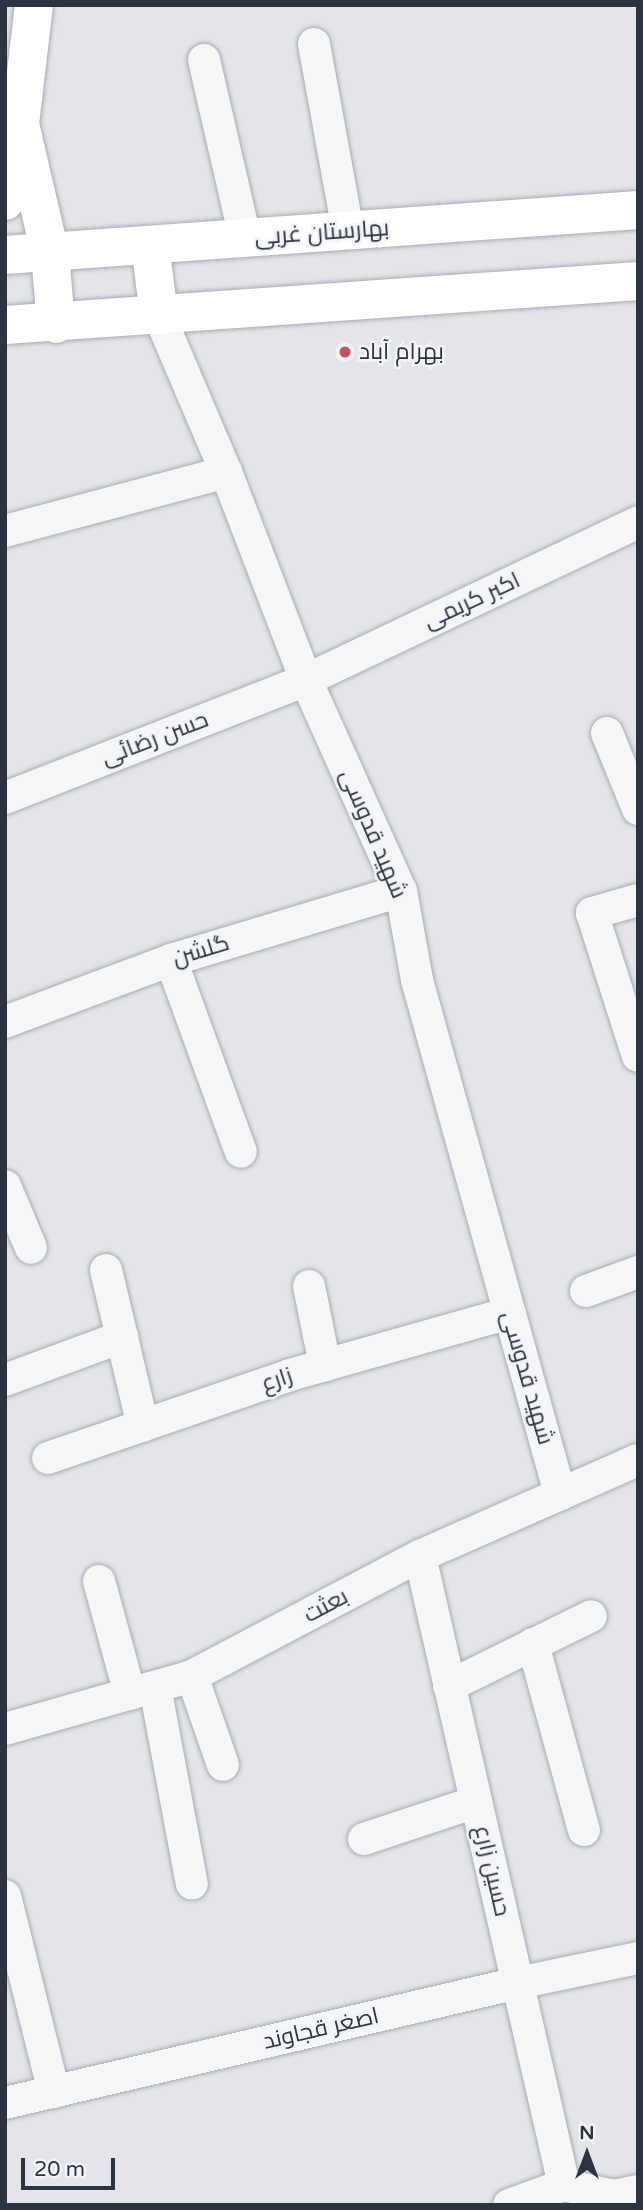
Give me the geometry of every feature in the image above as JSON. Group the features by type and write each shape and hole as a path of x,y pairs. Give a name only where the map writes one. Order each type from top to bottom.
{"main road":[{"path":"5,201 20,124 34,5"},
{"path":"20,124 50,253 56,324"},
{"name":"بهارستان غربی","path":"5,255 638,210"},
{"path":"150,245 159,315"},
{"path":"5,325 56,324 638,281"}],"street":[{"path":"314,44 348,231"},
{"path":"204,60 245,238"},
{"name":"شهید قدوسی","path":"159,315 226,472 306,680 401,891 417,980 560,1494"},
{"path":"5,531 226,472"},
{"name":"اکبر کریمی","path":"306,680 638,522"},
{"name":"حسن رضائی","path":"5,798 306,680"},
{"path":"607,733 635,795"},
{"name":"گلشن","path":"5,1022 171,960 401,891"},
{"path":"638,900 592,913 638,1056"},
{"path":"171,960 242,1152"},
{"path":"5,1186 31,1248"},
{"path":"106,1270 143,1426"},
{"path":"586,1291 638,1272"},
{"path":"309,1286 325,1365"},
{"name":"زارع","path":"48,1458 325,1365 509,1313"},
{"path":"5,1380 122,1337"},
{"name":"بعثت","path":"5,1730 192,1676 420,1556 638,1460"},
{"name":"حسین زارع","path":"420,1556 565,2185"},
{"path":"99,1581 143,1690 192,1884"},
{"path":"449,1686 591,1616"},
{"path":"533,1644 584,1830"},
{"path":"192,1676 223,1765"},
{"path":"363,1839 476,1802"},
{"path":"5,1896 54,2091"},
{"name":"اصغر قجاوند","path":"5,2103 518,1983 638,1958"},
{"path":"509,2205 565,2185 614,2196 638,2191"}],"place":[{"name":"بهرام آباد","path":"345,352"}]}
